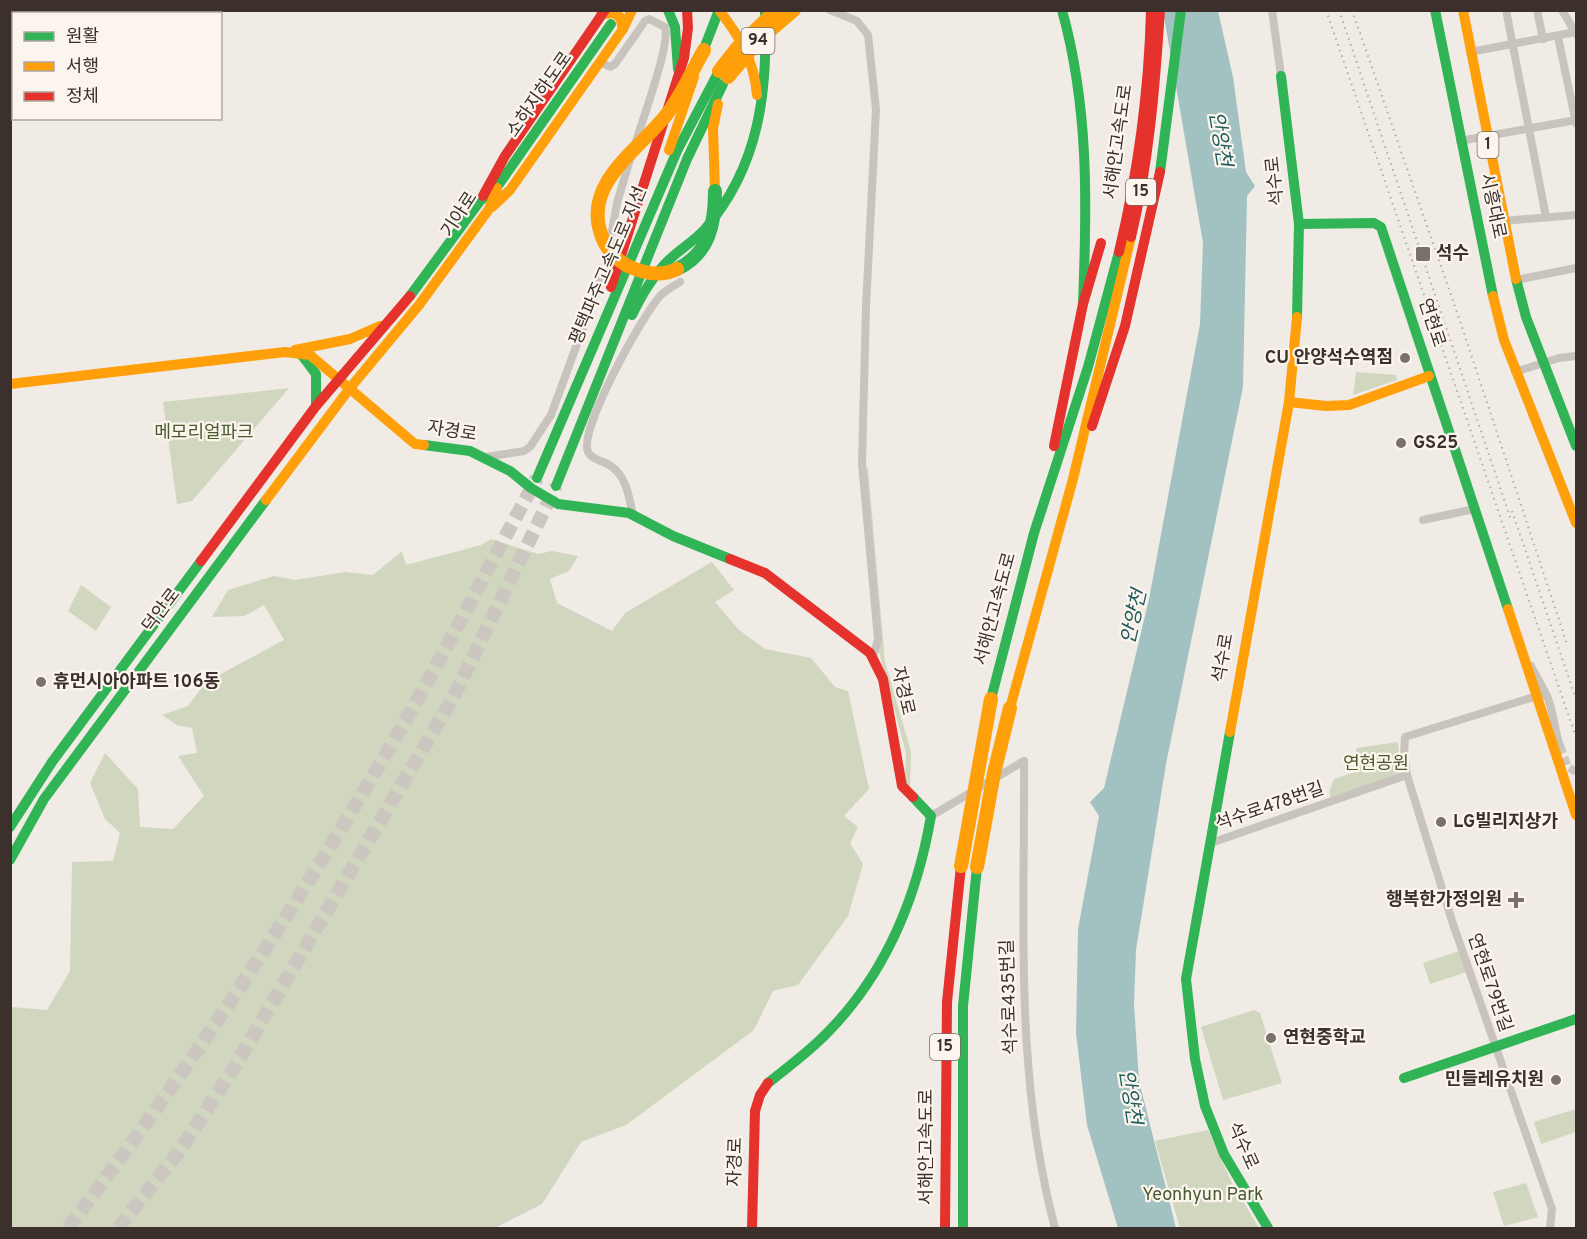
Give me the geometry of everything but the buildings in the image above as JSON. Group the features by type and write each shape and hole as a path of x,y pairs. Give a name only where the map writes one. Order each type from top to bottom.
{"main road":[{"path":"485,205 505,156 610,19 632,10"},
{"path":"668,10 675,27 678,72"},
{"path":"582,374 687,45 687,10"},
{"path":"652,212 654,191 719,10"},
{"path":"719,10 750,53 753,63 756,77 755,145"},
{"path":"600,382 652,279 665,263 703,231 721,210 735,190 755,145 768,66 765,10"},
{"name":"94","path":"723,77 737,48 776,10"},
{"name":"94","path":"723,77 759,40 794,10"},
{"path":"1062,10 1077,67 1089,191 1083,304"},
{"name":"서해안고속도로","path":"963,1228 963,1006 977,867 994,773 1072,479 1093,368 1129,202 1146,86 1151,10"},
{"name":"서해안고속도로","path":"945,1228 946,1026 952,917 960,866 991,699 1040,510 1093,368 1139,205 1155,91 1160,10"},
{"path":"1072,479 1113,372 1153,205 1172,98 1181,10"},
{"name":"시흥대로","path":"1435,10 1491,290 1515,372"},
{"name":"시흥대로","path":"1463,10 1516,280"},
{"path":"485,205 510,190 600,62 610,19"},
{"name":"소하지하도로","path":"497,187 610,19"},
{"path":"704,50 667,113 616,169 606,184 597,214 601,237 612,256 630,269 652,274 671,272 693,260 705,244 715,216 713,128 723,77"},
{"name":"석수로","path":"1268,1228 1240,1185 1206,1108 1190,1019 1187,969 1289,402 1298,301 1299,224 1281,76"},
{"name":"평택파주고속도로 지선","path":"537,478 696,109 723,77"},
{"name":"평택파주고속도로 지선","path":"555,486 600,382 621,321 664,214 723,77"},
{"name":"기아로","path":"345,384 419,305 497,187"},
{"name":"기아로","path":"345,384 391,320 485,205"},
{"name":"연현로","path":"1299,224 1374,223 1381,227 1516,635 1541,697 1576,815"},
{"path":"1040,510 1083,304 1101,243"},
{"name":"1","path":"1516,280 1526,317 1576,446"},
{"path":"10,384 285,352 372,332 391,320"},
{"path":"285,352 310,355 345,384"},
{"path":"301,353 316,374 316,406"},
{"name":"1","path":"1515,372 1576,523"},
{"path":"1289,402 1349,405 1429,376"},
{"name":"자경로","path":"345,384 416,444 470,451 486,457 558,504 569,507 612,509 633,515 673,536 765,573 873,657 883,679 902,786 931,816 917,886 900,926 869,981 834,1026 768,1083 760,1095 755,1111 752,1228"},
{"name":"덕안로","path":"10,827 52,762 316,406 345,384"},
{"name":"덕안로","path":"10,860 44,799 345,384"},
{"path":"1404,1078 1576,1019"},
{"path":"963,1177 970,1228"},
{"path":"938,1228 945,1182"}],"street":[{"path":"830,10 857,21 868,34 876,110 866,306 862,464 878,639 873,657"},
{"path":"1272,10 1281,76"},
{"path":"1506,10 1527,129 1546,218"},
{"path":"1538,10 1543,39"},
{"path":"1470,52 1576,33 1562,10"},
{"path":"486,457 524,451 530,447 551,415 609,267 617,203 662,58 667,32 665,27 649,19 645,21 615,64 610,67 600,62"},
{"path":"1460,141 1576,121 1558,36"},
{"path":"1503,221 1576,215"},
{"path":"1516,280 1576,268"},
{"path":"633,515 624,479 612,466 590,455 587,450 608,380 644,317 662,294 680,282"},
{"path":"653,288 662,294"},
{"path":"1515,372 1576,356"},
{"path":"1423,520 1474,509"},
{"path":"1541,697 1560,746"},
{"name":"연현로79번길","path":"1541,697 1405,737 1404,755 1407,776 1452,921 1552,1209 1550,1228"},
{"name":"석수로435번길","path":"931,816 1024,761 1022,939 1025,1030 1040,1168 1055,1228"},
{"name":"석수로478번길","path":"1211,843 1407,776"}],"green space":[{"path":"1356,372 1396,375 1397,380 1353,395"},
{"name":"메모리얼파크","path":"289,388 192,501 177,504 163,402"},
{"path":"868,468 885,662 911,752 910,792 905,780 906,753 879,652 862,469"},
{"path":"491,539 538,554 552,551 578,556 569,571 550,579 557,603 612,631 625,613 712,562 734,590 715,602 739,630 765,649 811,658 835,687 848,691 869,789 844,816 858,827 850,843 863,864 848,916 798,985 773,991 754,1030 626,1125 581,1142 542,1204 495,1228 11,1228 11,1007 47,1010 70,971 72,862 113,861 120,833 105,819 90,783 105,753 138,789 140,827 173,829 204,796 178,756 197,753 192,728 177,725 162,715 188,706 206,682 284,640 264,605 244,616 212,617 228,590 274,576 295,580 345,572 373,575 402,551 406,565 481,545"},
{"path":"81,585 111,607 96,631 68,611"},
{"name":"연현공원","path":"1398,742 1401,775 1331,799 1329,792 1334,779 1358,771 1356,748"},
{"path":"1459,951 1467,972 1430,984 1423,963"},
{"path":"1254,1010 1260,1013 1282,1083 1223,1100 1201,1027"},
{"path":"1576,1109 1576,1132 1541,1144 1534,1122"},
{"name":"Yeonhyun Park","path":"1208,1130 1232,1183 1259,1228 1180,1228 1155,1141"},
{"path":"1526,1183 1538,1217 1504,1226 1493,1192"}],"water":[{"name":"안양천","path":"1163,11 1218,11 1233,77 1246,172 1255,186 1247,196 1243,387 1166,764 1136,950 1134,1004 1139,1081 1176,1228 1118,1228 1087,1125 1076,1033 1078,929 1099,816 1090,802 1104,788 1149,599 1200,324 1203,243"}],"tunnel":[{"path":"68,1228 200,1046 323,858 418,699 537,478"},
{"path":"118,1228 178,1153 232,1071 453,698 556,486"},
{"path":"1560,746 1568,767 1576,772"}],"railway":[{"path":"1326,10 1576,737"},
{"path":"1339,10 1511,520"},
{"path":"1352,10 1460,321 1567,644"},
{"path":"1512,511 1576,699"}],"traffic: fast":[{"path":"668,10 675,27 678,69"},
{"path":"700,59 719,10"},
{"path":"632,315 658,272 705,229 723,205 738,179 749,153 762,98 766,40 765,10"},
{"path":"1062,10 1071,46 1082,119 1085,193 1083,304"},
{"path":"1160,172 1181,10"},
{"path":"1435,10 1493,296"},
{"path":"410,296 480,201 497,187 611,24"},
{"path":"537,478 677,151 719,71"},
{"path":"1281,76 1299,224 1297,317"},
{"path":"556,486 687,159 723,84"},
{"path":"677,269 696,255 708,237 714,215 715,191"},
{"path":"1299,224 1374,223 1381,227 1508,609"},
{"path":"991,699 1034,533 1088,367 1119,252"},
{"path":"1516,279 1526,317 1576,446"},
{"path":"301,354 316,374 316,406"},
{"path":"424,445 470,451 510,471 531,488 558,504 629,513 673,536 730,559"},
{"path":"10,860 44,799 266,500"},
{"path":"10,827 52,762 201,561"},
{"path":"1230,732 1186,979 1195,1059 1205,1106 1224,1154 1268,1228"},
{"path":"768,1083 814,1046 849,1009 867,985 896,932 917,876 931,816 913,797"},
{"path":"963,1228 963,1006 977,867"},
{"path":"1404,1078 1576,1019"}],"traffic: slow":[{"path":"492,207 510,190 623,29 632,10"},
{"path":"719,10 745,50 753,71 757,95"},
{"path":"719,71 737,48 776,10"},
{"path":"728,77 759,40 794,10"},
{"path":"1463,10 1516,279"},
{"path":"601,14 614,13 620,17 623,29"},
{"path":"677,269 665,273 640,271 614,256 604,242 600,231 598,213 600,196 618,166 667,114 704,50"},
{"path":"669,150 694,77"},
{"path":"715,191 713,128 718,104"},
{"path":"266,500 350,388 419,305 489,209 497,188"},
{"path":"1010,708 1073,479 1131,237"},
{"path":"1493,296 1504,340 1576,523"},
{"path":"1230,732 1289,402 1297,317"},
{"path":"295,350 350,339 380,326"},
{"path":"10,384 285,352 310,355 415,444 424,445"},
{"path":"1289,402 1326,406 1349,405 1429,376"},
{"path":"1508,609 1576,815"},
{"path":"961,866 991,699"},
{"path":"977,867 994,773 1010,708"}],"traffic: jam":[{"path":"483,196 505,156 605,10"},
{"path":"611,287 684,58 688,28 687,10"},
{"path":"1119,252 1132,192 1141,132 1148,71 1151,10"},
{"path":"1131,237 1147,153 1160,10"},
{"path":"1092,426 1125,326 1160,172"},
{"path":"1054,446 1083,304 1101,243"},
{"path":"201,561 316,406 410,296"},
{"path":"730,559 765,573 870,653 883,679 902,786 913,797"},
{"path":"945,1228 947,1002 961,866"},
{"path":"752,1228 755,1111 760,1095 768,1083"}],"place":[{"name":"석수","path":"1423,254"},
{"name":"CU 안양석수역점","path":"1405,358"},
{"name":"GS25","path":"1401,443"},
{"name":"휴먼시아아파트 106동","path":"41,682"},
{"name":"LG빌리지상가","path":"1441,822"},
{"name":"행복한가정의원","path":"1516,900"},
{"name":"연현중학교","path":"1271,1038"},
{"name":"민들레유치원","path":"1556,1080"}]}
